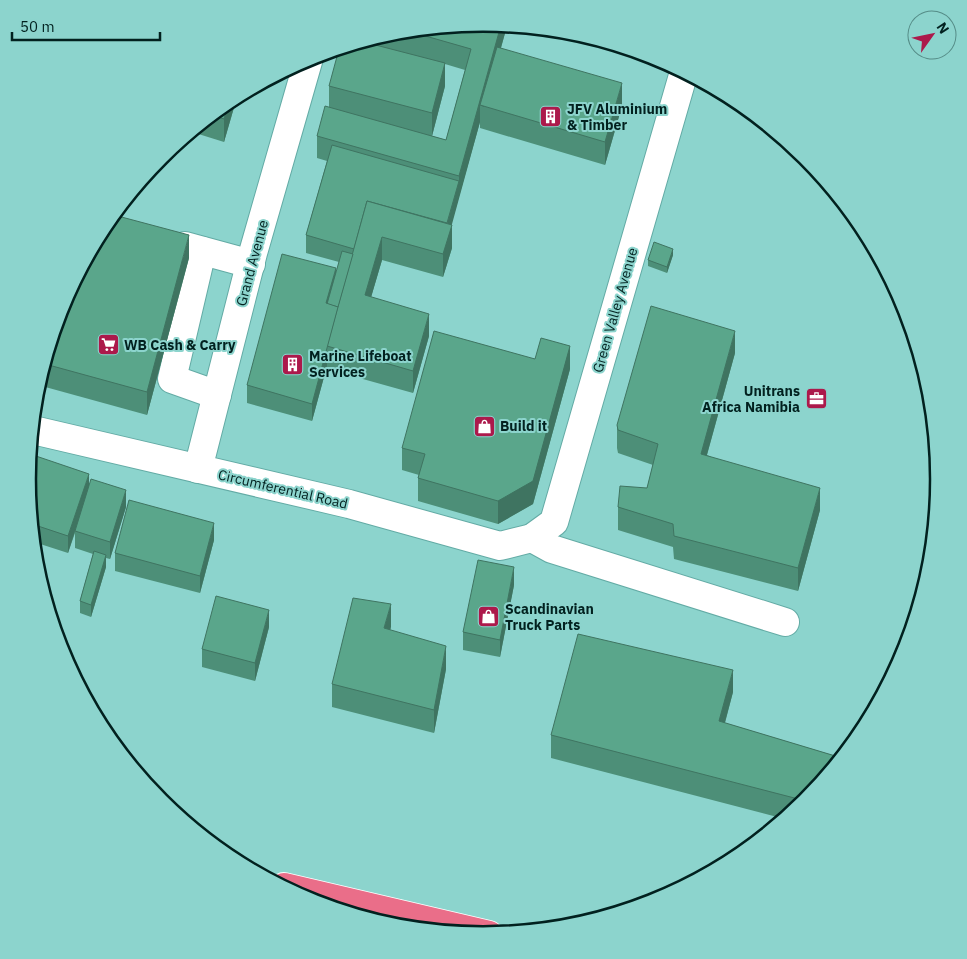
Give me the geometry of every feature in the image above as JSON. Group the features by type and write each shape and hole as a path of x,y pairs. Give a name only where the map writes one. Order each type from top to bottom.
{"highway":[{"path":"322,896 448,925"}],"street":[{"name":"Grand Avenue","path":"198,469 251,264 306,70"},
{"name":"Green Valley Avenue","path":"532,538 554,522 682,79"},
{"path":"158,239 251,264"},
{"path":"202,251 172,379 217,395"},
{"name":"Circumferential Road","path":"39,431 349,504 500,546 532,538"},
{"path":"532,538 552,548 785,622"}],"building":[{"path":"454,33 499,33 459,176 317,136 325,106 446,140 471,49 425,36"},
{"path":"378,46 445,63 432,113 329,86 337,57"},
{"name":"JFV Aluminium & Timber","path":"497,47 622,83 605,142 480,105"},
{"path":"332,145 459,181 447,223 367,201 354,249 306,235"},
{"path":"367,201 452,225 443,254 382,237 365,295 429,314 413,371 327,346"},
{"name":"WB Cash & Carry","path":"122,217 189,235 147,392 52,366 60,336 83,282 96,256"},
{"path":"654,242 673,249 667,267 648,260"},
{"path":"342,251 353,254 338,307 327,304"},
{"name":"Marine Lifeboat Services","path":"282,254 336,268 326,303 338,307 312,404 247,385"},
{"path":"651,306 735,331 701,454 820,488 798,568 674,536 673,524 618,507 620,486 647,488 658,444 618,430 617,425"},
{"name":"Build it","path":"434,331 535,359 541,338 570,346 533,481 498,501 418,478 425,454 402,448"},
{"path":"37,456 89,474 68,536 39,526"},
{"path":"91,479 126,490 110,542 75,531"},
{"path":"129,500 214,523 200,576 115,553"},
{"path":"94,551 106,555 91,605 80,601"},
{"name":"Scandinavian Truck Parts","path":"478,560 514,567 500,640 463,632"},
{"path":"216,596 269,610 255,663 202,649"},
{"path":"353,598 391,604 384,628 446,646 434,710 332,684"},
{"path":"578,634 733,670 719,721 835,756 797,799 551,735"}],"place":[{"name":"JFV Aluminium & Timber","path":"551,117"},
{"name":"WB Cash & Carry","path":"108,345"},
{"name":"Marine Lifeboat Services","path":"293,364"},
{"name":"Unitrans Africa Namibia","path":"816,399"},
{"name":"Build it","path":"484,426"},
{"name":"Scandinavian Truck Parts","path":"489,617"}]}
